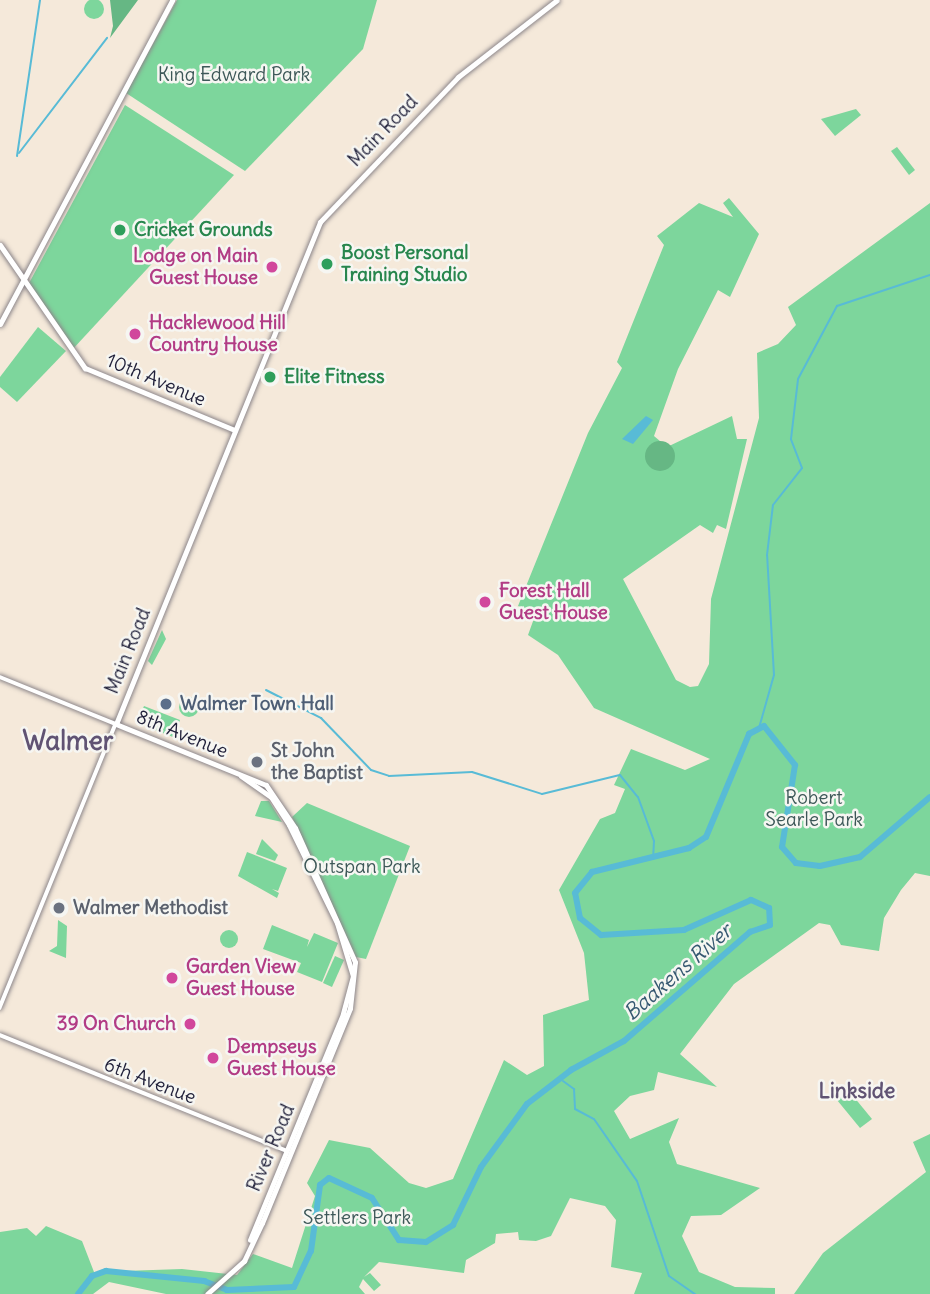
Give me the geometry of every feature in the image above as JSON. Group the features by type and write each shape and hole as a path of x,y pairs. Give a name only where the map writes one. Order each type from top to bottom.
{"main road":[{"path":"0,323 172,0"},
{"name":"Main Road","path":"116,724 247,398 326,214 458,77 557,0"},
{"path":"23,283 46,240"},
{"name":"10th Avenue","path":"0,245 23,283 85,368 234,430"},
{"path":"17,272 28,271"},
{"name":"8th Avenue","path":"116,724 262,785"},
{"name":"River Road","path":"204,1294 248,1253 351,1000 357,972 342,923 287,812 262,785"}],"street":[{"name":"8th Avenue","path":"0,677 116,724"},
{"name":"Main Road","path":"0,1007 116,724"},
{"name":"6th Avenue","path":"0,1035 289,1151"}],"green space":[{"path":"94,-1 101,2 104,9 101,16 94,19 87,16 84,9 87,2"},
{"path":"110,0 138,0 110,38 113,26"},
{"name":"King Edward Park","path":"177,0 377,0 363,49 245,171 126,93"},
{"name":"Cricket Grounds","path":"125,105 234,175 72,350 28,285"},
{"path":"856,109 861,115 835,136 821,119"},
{"path":"897,147 915,170 909,175 891,151"},
{"name":"Robert Searle Park","path":"729,198 759,234 730,297 718,290 678,369 654,436 667,447 732,416 737,439 747,439 726,529 717,525 713,533 700,525 623,579 676,680 690,687 698,686 709,664 711,599 759,418 757,353 778,344 796,325 788,307 930,203 930,876 915,873 901,890 884,918 879,951 841,945 830,925 819,923 734,984 680,1054 717,1087 658,1072 654,1090 630,1096 614,1111 630,1139 679,1118 669,1142 677,1164 760,1188 721,1215 691,1216 682,1236 699,1272 735,1287 775,1288 775,1294 634,1294 642,1273 611,1267 616,1220 605,1206 570,1198 551,1236 536,1241 519,1240 518,1232 496,1234 495,1243 466,1260 464,1273 379,1262 364,1277 370,1273 381,1285 374,1291 363,1279 359,1287 365,1294 166,1294 109,1282 93,1294 0,1294 0,1232 27,1228 36,1236 46,1226 82,1241 94,1272 182,1269 237,1275 253,1254 292,1268 315,1196 307,1183 329,1140 370,1148 409,1183 426,1188 453,1179 504,1060 527,1075 544,1066 543,1015 589,1000 584,953 559,890 600,819 615,813 625,789 614,785 631,749 685,770 710,759 594,708 558,655 528,635 536,613 518,606 588,433 622,368 617,362 664,245 657,236 699,203 733,217 723,203"},
{"path":"38,327 66,351 17,402 0,387 0,377"},
{"path":"660,441 671,445 675,456 671,467 660,471 649,467 645,456 649,445"},
{"path":"162,630 166,639 152,665 148,661"},
{"path":"185,697 193,697 199,707 193,717 185,717 179,711 179,703"},
{"path":"144,706 180,720 173,737 137,723"},
{"path":"261,801 269,801 282,822 255,816"},
{"name":"Outspan Park","path":"307,803 410,846 366,959 356,957 292,817"},
{"path":"262,839 278,855 275,861 256,854"},
{"path":"247,852 287,868 278,891 272,889 279,893 277,898 238,876"},
{"path":"58,920 67,926 66,958 49,951 57,946"},
{"path":"272,925 309,940 307,947 314,933 338,943 322,982 297,972 301,963 263,949"},
{"path":"229,930 235,933 238,939 235,945 229,948 223,945 220,939 223,933"},
{"path":"335,956 344,960 332,987 323,983"},
{"path":"849,1091 872,1119 860,1128 837,1100"},
{"path":"930,1134 930,1294 794,1294 823,1253 926,1172 913,1142"}],"water":[{"path":"646,416 653,420 633,444 622,439"}],"waterway":[{"path":"17,156 40,0"},
{"path":"19,153 107,38"},
{"path":"759,728 774,675 767,555 773,505 802,468 791,439 798,379 837,306 930,275"},
{"path":"266,690 321,718 371,770 389,776 472,772 542,794 620,775 638,797 654,841 653,858"},
{"name":"Baakens River","path":"78,1294 92,1276 106,1271 204,1281 227,1290 294,1287 311,1251 320,1185 329,1178 372,1198 399,1240 426,1242 453,1225 481,1167 527,1104 571,1070 624,1041 750,932 770,925 769,908 751,900 684,930 601,935 580,918 575,893 592,872 689,848 706,837 749,734 764,726 795,765 782,847 796,863 820,866 860,857 930,797"},
{"path":"563,1081 574,1089 575,1109 594,1119 637,1181 669,1276 695,1294"}],"place":[{"name":"Cricket Grounds","path":"120,230"},
{"name":"Boost Personal Training Studio","path":"327,264"},
{"name":"Lodge on Main Guest House","path":"272,267"},
{"name":"Hacklewood Hill Country House","path":"135,334"},
{"name":"Elite Fitness","path":"270,377"},
{"name":"Forest Hall Guest House","path":"485,602"},
{"name":"Walmer Town Hall","path":"166,704"},
{"name":"St John the Baptist","path":"257,762"},
{"name":"Walmer Methodist","path":"59,908"},
{"name":"Garden View Guest House","path":"172,978"},
{"name":"39 On Church","path":"190,1024"},
{"name":"Dempseys Guest House","path":"213,1058"}],"district":[{"name":"Walmer","path":"68,741"},
{"name":"Linkside","path":"857,1091"}],"park label":[{"name":"Settlers Park","path":"357,1218"}]}
